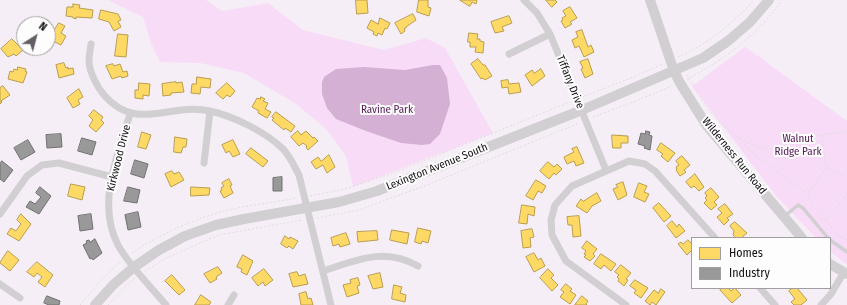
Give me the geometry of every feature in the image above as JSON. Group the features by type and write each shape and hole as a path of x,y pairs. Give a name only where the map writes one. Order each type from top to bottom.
{"street":[{"name":"Tiffany Drive","path":"524,0 537,13 550,34 606,170"},
{"name":"Wilderness Run Road","path":"650,0 674,71 707,126 801,237"},
{"name":"Lexington Avenue South","path":"95,305 113,285 134,267 159,250 184,236 216,225 340,202 377,191 582,110 703,58 728,42 750,22 770,0"},
{"path":"509,54 550,34"},
{"path":"91,44 89,63 98,87 112,104 130,114 149,115 185,110 210,111 241,122 267,136 282,148 290,158 299,174 331,305"},
{"path":"204,163 210,111"},
{"name":"Kirkwood Drive","path":"130,114 112,177 108,203 111,225 118,245 126,257 166,305"},
{"path":"626,305 566,261 552,235 551,220 555,205 572,186 629,161 645,164 656,171 714,237"},
{"path":"0,214 27,176 42,165 59,163 112,177"},
{"path":"323,270 367,257 386,256 409,261 418,266"},
{"path":"821,305 831,294 846,271 831,264"},
{"path":"0,284 20,298"},
{"path":"761,289 775,305"},
{"path":"228,305 234,296"}],"lane":[{"path":"784,217 798,206 803,208 827,237"},
{"path":"831,241 847,252"}],"path":[{"path":"80,305 102,279 126,257 156,237 184,224 222,211 345,189 396,172 631,78 688,53 718,33 754,0"},
{"path":"689,79 698,95 716,118 739,138 751,152 808,194 810,202 838,235 847,240"},
{"path":"739,138 754,145 769,149 780,147 798,140 822,135 841,132 847,134"},
{"path":"808,194 826,167 822,135"},
{"path":"826,167 847,178"},
{"path":"826,220 847,194"}],"green space":[{"name":"Ravine Park","path":"108,0 206,0 222,11 268,3 303,30 384,50 426,38 445,48 493,133 353,187 346,156 326,129 296,104 244,73 200,63 160,62 151,43 143,17"},
{"name":"Walnut Ridge Park","path":"745,47 758,56 759,55 762,59 847,121 847,265 831,252 831,237 815,237 777,197 692,86"}],"shaded area":[{"path":"440,65 447,78 450,104 440,134 430,144 422,145 401,143 336,119 327,108 322,94 322,82 324,77 336,69 364,67 405,70"}],"building: Homes":[{"path":"356,0 367,0 368,13 357,14"},
{"path":"419,0 428,0 428,7 431,8 429,16 417,12"},
{"path":"460,0 477,0 476,4 472,2 470,6"},
{"path":"546,0 555,0 557,2 552,7"},
{"path":"73,4 80,5 79,8 93,10 92,18 76,17 76,19 66,16 67,7 73,7"},
{"path":"570,7 577,18 570,22 572,24 565,28 561,21 563,20 562,18 566,16 563,11"},
{"path":"101,10 118,14 121,20 118,21 121,27 114,31 109,22 99,19"},
{"path":"413,14 416,20 406,27 404,29 405,31 401,34 395,23"},
{"path":"509,16 512,23 502,27 504,31 495,33 491,22"},
{"path":"380,18 390,23 387,29 385,28 382,35 378,33 377,36 373,34 374,32 367,28 371,20 378,24"},
{"path":"59,23 65,26 61,33 66,36 61,45 56,42 56,28"},
{"path":"582,30 588,47 591,45 594,52 584,57 579,46 575,48 572,40 578,37 576,32"},
{"path":"469,33 478,34 477,39 484,42 483,53 475,52 476,47 470,47 470,42 468,42"},
{"path":"118,34 128,35 126,57 115,56"},
{"path":"12,39 16,43 16,56 14,54 8,57 1,49"},
{"path":"478,59 483,65 485,65 492,76 485,80 483,78 481,79 471,64"},
{"path":"588,59 593,74 585,78 580,62"},
{"path":"64,63 66,68 73,68 74,74 59,78 56,65"},
{"path":"113,64 114,66 120,64 123,72 127,71 128,76 122,78 121,76 112,79 106,66"},
{"path":"18,67 26,69 25,71 27,72 23,83 8,79 10,71 13,72 14,69 17,70"},
{"path":"541,69 545,76 532,86 525,75 532,70 534,73"},
{"path":"197,77 211,79 210,88 201,87 200,94 191,93 192,84 196,84"},
{"path":"508,80 509,84 519,83 521,92 509,94 508,87 502,88 501,81"},
{"path":"182,82 184,92 171,93 171,95 163,96 162,84"},
{"path":"139,83 150,84 149,96 143,95 143,99 135,98 135,90 138,90"},
{"path":"227,83 235,91 230,97 227,95 223,99 216,93"},
{"path":"3,86 10,95 1,101 2,102 0,104 0,88"},
{"path":"79,89 83,97 78,100 80,104 73,108 67,98"},
{"path":"261,97 265,99 263,101 268,103 265,109 271,112 267,118 258,113 259,111 252,107 257,98 260,99"},
{"path":"94,110 103,117 101,120 104,123 96,132 89,126 93,120 89,116"},
{"path":"276,112 295,126 291,132 285,128 284,130 272,120 274,118 272,117"},
{"path":"298,131 301,135 306,131 318,141 308,150 306,147 307,146 303,143 299,146 291,137"},
{"path":"142,132 151,135 146,149 138,147"},
{"path":"612,135 628,136 628,143 621,143 621,148 613,148"},
{"path":"175,137 187,139 186,147 183,147 181,153 174,152"},
{"path":"233,140 240,154 233,157 229,151 226,153 222,145"},
{"path":"661,143 675,153 668,162 661,156 663,154 657,150"},
{"path":"577,147 584,163 576,166 574,161 567,164 564,157 574,152 572,149"},
{"path":"251,148 268,161 263,167 246,154"},
{"path":"329,155 335,167 327,173 323,165 316,169 311,162 318,157 321,161"},
{"path":"682,156 690,165 684,170 686,172 680,176 676,170 676,167 679,165 676,161"},
{"path":"548,162 554,167 557,164 562,169 556,175 554,173 549,179 540,171"},
{"path":"172,171 174,174 179,172 184,180 171,187 165,174"},
{"path":"695,174 704,187 699,191 694,186 691,188 686,182"},
{"path":"229,179 232,185 230,186 233,193 224,198 220,191 224,186 222,183"},
{"path":"536,180 546,186 542,193 538,191 533,200 526,196"},
{"path":"623,182 627,195 618,200 613,189 618,187 616,185"},
{"path":"639,183 647,186 644,192 649,194 645,202 634,197"},
{"path":"71,184 85,187 82,200 68,196"},
{"path":"191,187 210,188 209,195 191,196"},
{"path":"711,188 719,197 714,202 717,205 711,210 704,203 707,200 705,198 707,196 705,193"},
{"path":"597,193 601,201 592,206 587,213 576,206 581,199 583,201"},
{"path":"659,203 671,216 664,222 653,208"},
{"path":"725,204 733,214 727,218 729,220 724,225 717,217 722,213 718,209"},
{"path":"522,205 535,207 534,216 528,214 527,224 519,223"},
{"path":"21,214 31,224 19,241 7,234 11,228 16,231 21,224 17,220"},
{"path":"579,216 581,236 573,237 572,225 568,225 567,217"},
{"path":"672,221 677,227 679,224 685,231 676,238 667,226"},
{"path":"735,222 747,233 742,237 735,237 733,235 734,231 730,226"},
{"path":"418,228 431,231 428,243 422,241 421,244 415,242"},
{"path":"532,229 534,237 530,238 531,247 523,248 521,231"},
{"path":"392,230 409,233 407,244 390,240"},
{"path":"377,231 378,240 358,242 357,232"},
{"path":"346,233 350,244 340,247 339,244 333,246 331,238"},
{"path":"285,236 289,239 290,237 298,241 293,249 289,246 287,248 281,244"},
{"path":"688,240 691,243 691,251 687,255 678,244 681,242 683,244"},
{"path":"587,241 597,249 593,254 595,256 590,261 584,257 586,255 584,254 586,251 582,248"},
{"path":"8,251 19,260 10,271 0,263"},
{"path":"534,253 538,260 541,258 545,266 534,272 526,257"},
{"path":"601,254 616,264 611,271 604,265 601,269 594,264"},
{"path":"243,255 253,261 247,275 241,272 242,269 237,267"},
{"path":"37,262 53,275 45,287 38,282 42,277 37,273 34,277 27,272"},
{"path":"621,265 631,273 626,279 628,280 624,286 618,281 619,279 617,277 619,275 615,272"},
{"path":"218,267 222,273 216,277 217,279 210,283 204,274"},
{"path":"264,269 273,280 265,286 263,282 258,286 252,278"},
{"path":"548,269 554,275 551,278 558,285 552,291 540,278"},
{"path":"297,272 299,276 305,274 308,284 293,287 289,274"},
{"path":"380,273 383,287 373,289 368,276"},
{"path":"172,275 185,290 179,295 165,281"},
{"path":"358,278 360,285 357,286 359,293 347,297 343,285 351,283 350,280"},
{"path":"635,280 648,288 641,298 634,293 636,290 630,286"},
{"path":"566,284 572,289 570,291 576,295 570,304 560,297 564,292 561,290"},
{"path":"394,285 402,287 400,293 406,295 405,302 392,299"},
{"path":"661,289 665,292 656,305 652,302 650,305 645,301 654,290 658,293"},
{"path":"729,289 731,291 736,289 741,295 732,303 720,290"},
{"path":"792,289 798,289 807,300 801,305 794,305 791,302 795,299 789,291"},
{"path":"306,292 308,299 311,298 313,305 301,305 299,294"},
{"path":"201,295 211,302 209,305 195,305"},
{"path":"582,296 588,301 586,304 587,305 575,305"}],"building: Industry":[{"path":"646,131 650,132 649,135 652,136 650,150 644,148 645,146 638,144 641,133 645,134"},
{"path":"61,134 62,147 47,148 46,135"},
{"path":"82,138 96,142 92,155 78,151"},
{"path":"28,140 35,152 21,160 14,148"},
{"path":"135,160 148,164 144,178 131,174"},
{"path":"2,161 13,170 4,182 0,179 0,164"},
{"path":"282,177 282,191 273,191 273,178"},
{"path":"40,187 51,196 39,214 26,207 30,201 35,204 41,197 36,193"},
{"path":"128,187 140,190 137,203 124,201"},
{"path":"138,212 141,227 128,230 125,215"},
{"path":"91,214 93,229 80,231 78,216"},
{"path":"95,239 102,253 93,260 92,258 90,259 83,245 87,243 86,241 89,240 90,242"},
{"path":"47,296 60,301 59,305 49,305 44,303"}]}
